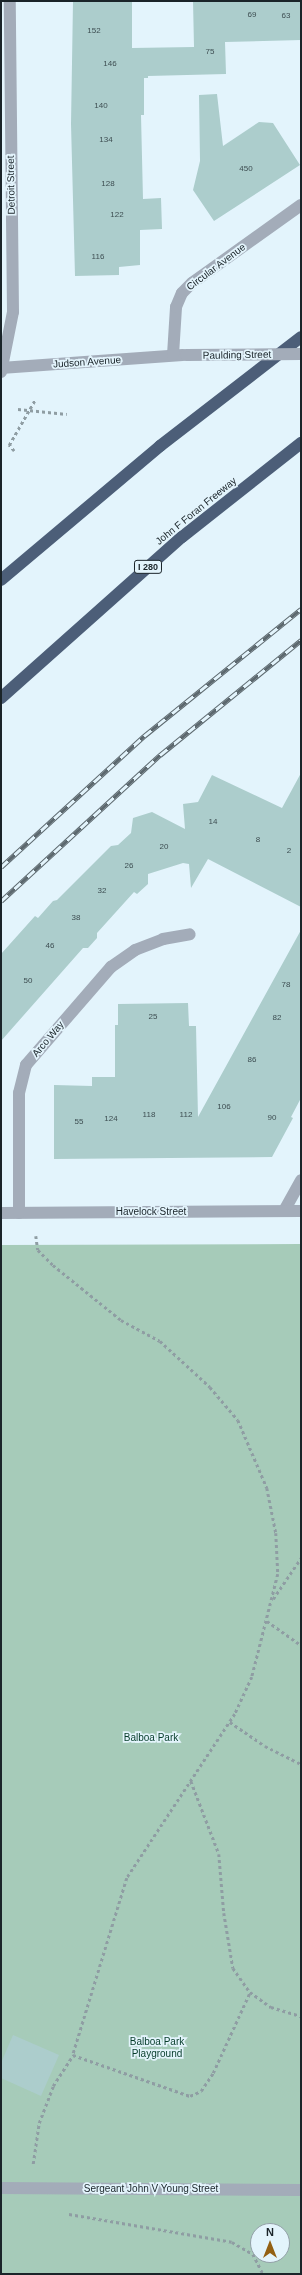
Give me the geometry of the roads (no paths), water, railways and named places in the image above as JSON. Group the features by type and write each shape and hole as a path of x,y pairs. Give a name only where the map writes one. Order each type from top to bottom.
{"highway":[{"path":"1,580 160,446 301,337"},
{"name":"John F Foran Freeway","path":"1,698 176,542 301,443"}],"street":[{"name":"Detroit Street","path":"2,369 13,312 10,1"},
{"name":"Circular Avenue","path":"173,355 176,307 182,293 192,283 301,205"},
{"name":"Paulding Street","path":"173,355 301,354"},
{"name":"Judson Avenue","path":"2,369 173,355"},
{"name":"Arco Way","path":"19,1213 18,1093 26,1065 111,967 135,950 163,939 190,934"},
{"path":"284,1212 301,1180"},
{"name":"Havelock Street","path":"1,1213 301,1211"},
{"name":"Sergeant John V Young Street","path":"1,2188 301,2190"}],"railway":[{"path":"1,867 144,736 301,609"},
{"path":"1,901 160,755 301,640"}],"park label":[{"name":"Balboa Park","path":"151,1738"},
{"name":"Balboa Park Playground","path":"157,2046"}]}
